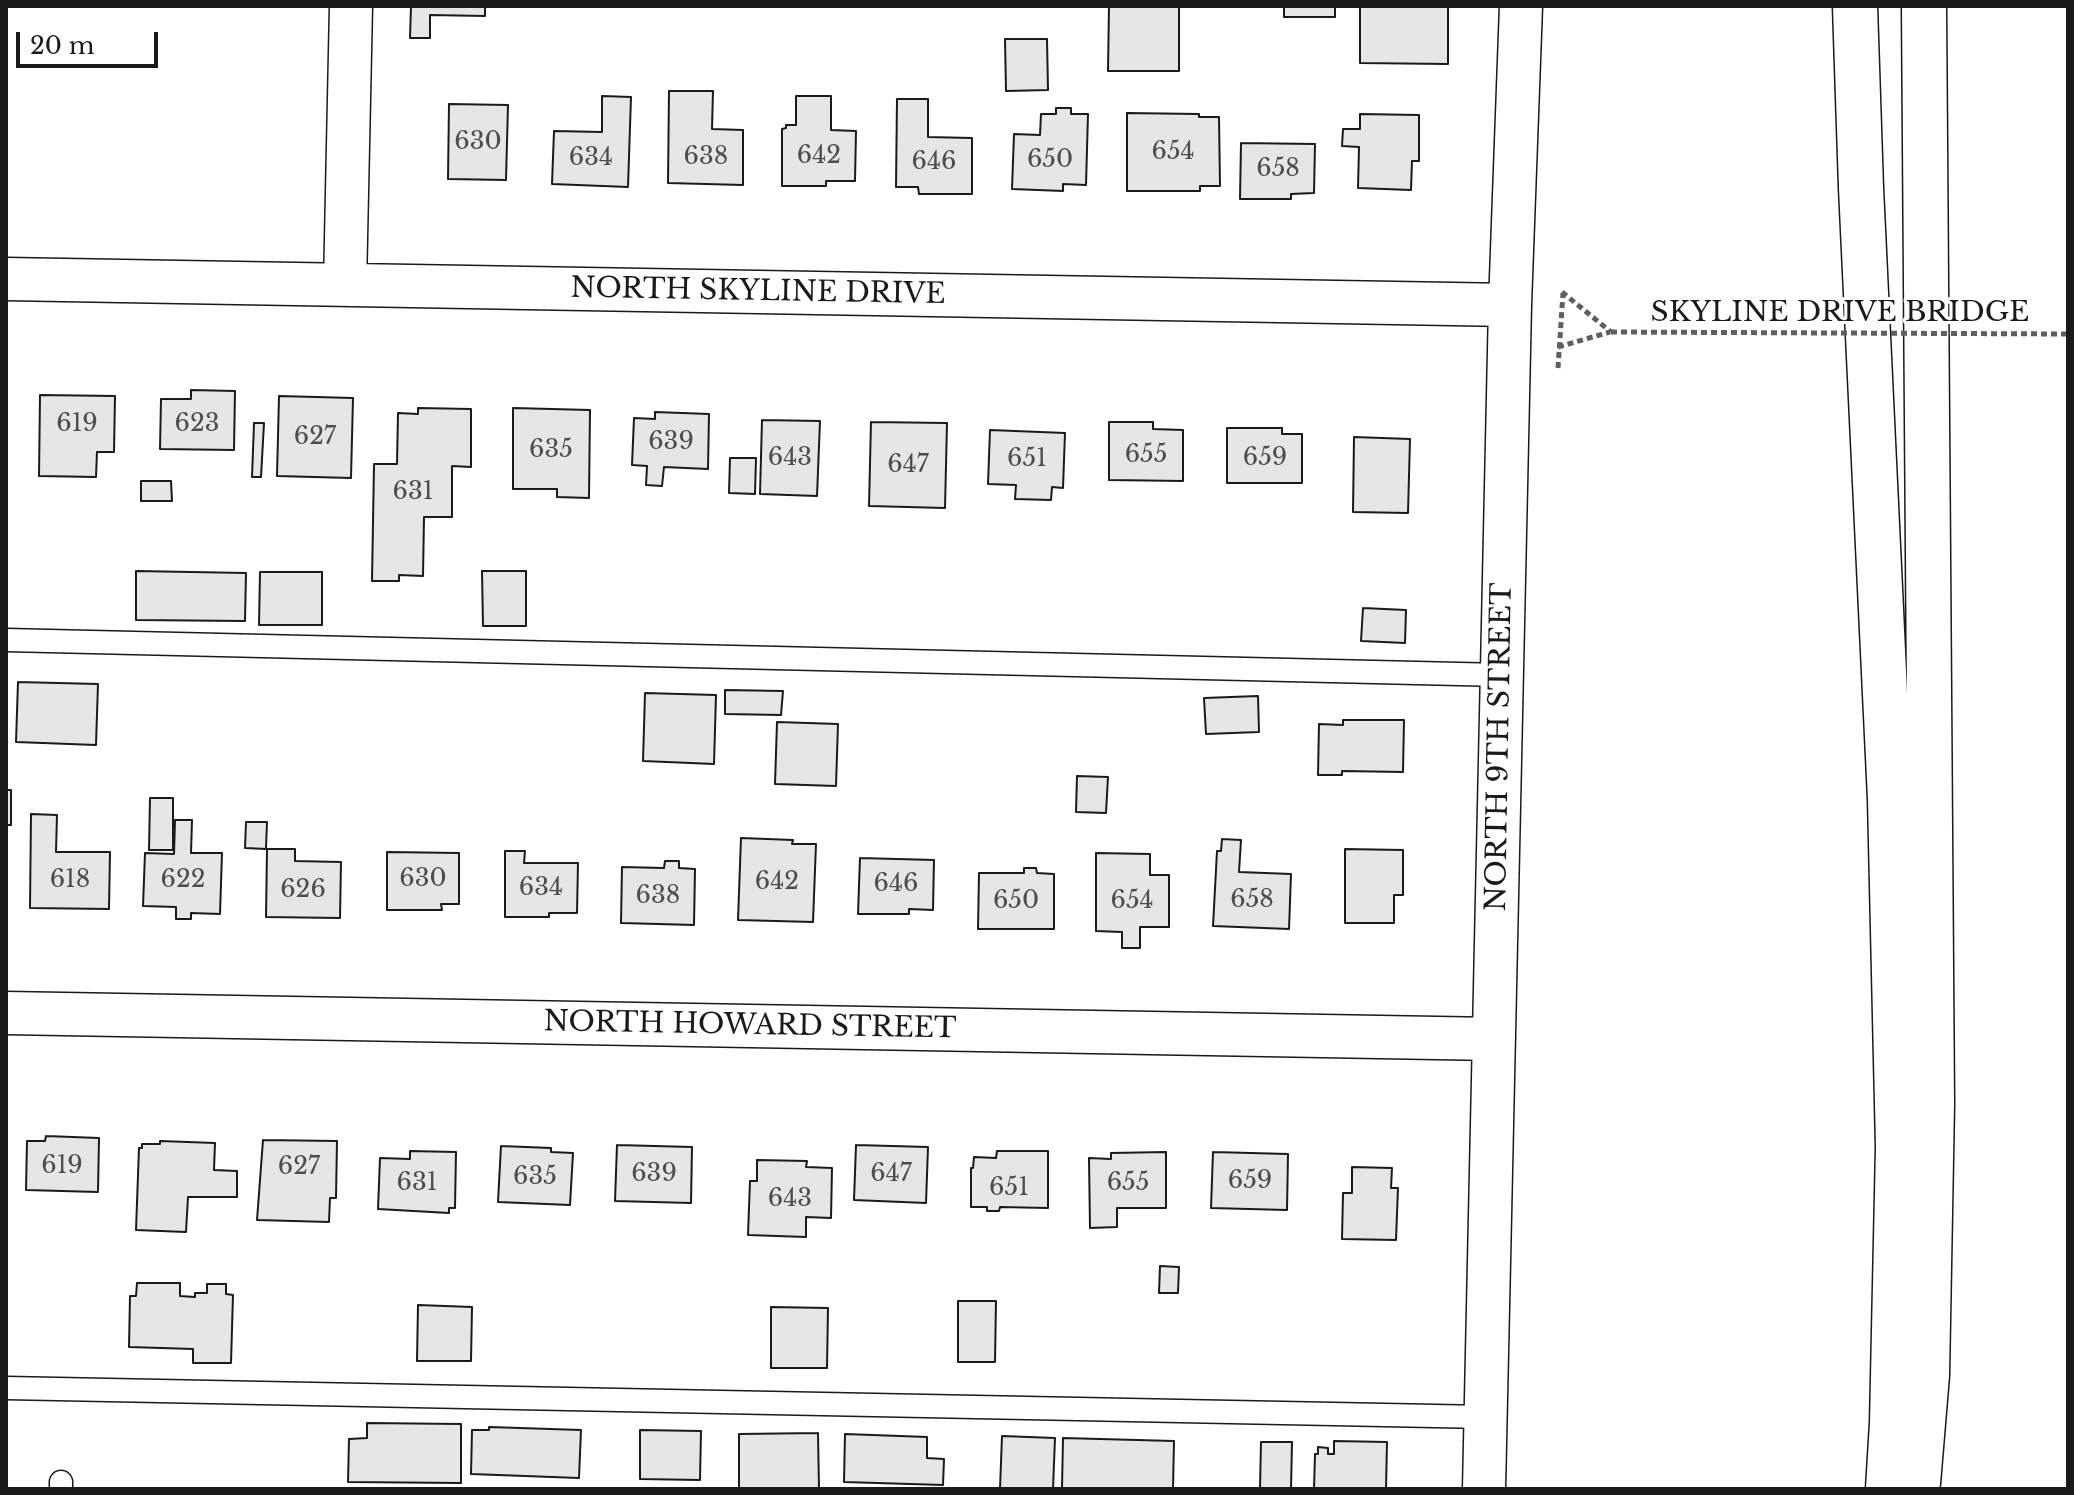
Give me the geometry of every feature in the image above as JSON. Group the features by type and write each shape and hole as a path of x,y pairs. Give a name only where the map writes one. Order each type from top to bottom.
{"highway":[{"path":"1855,6 1861,204 1890,799 1898,1147 1888,1489"},
{"path":"1918,1489 1927,1375 1932,1104 1924,6"}],"street":[{"path":"345,285 351,6"},
{"name":"NORTH 9TH STREET","path":"1484,1489 1510,305 1521,6"},
{"name":"NORTH SKYLINE DRIVE","path":"6,279 1510,305"},
{"name":"NORTH HOWARD STREET","path":"6,1013 1494,1039"}],"lane":[{"path":"6,640 1502,675"},
{"path":"6,1388 1486,1417"}],"path":[{"path":"1555,285 1611,332"},
{"name":"SKYLINE DRIVE BRIDGE","path":"1563,293 1560,346 1611,332 2068,334"}],"building":[{"path":"411,6 485,6 485,16 430,15 430,38 410,38"},
{"path":"1109,6 1179,6 1179,71 1108,71"},
{"path":"1284,6 1335,6 1335,17 1284,17"},
{"path":"1360,6 1448,6 1448,64 1360,63"},
{"path":"1005,39 1047,39 1048,90 1006,91"},
{"path":"669,91 713,91 712,129 743,130 743,185 668,183"},
{"path":"602,96 631,97 628,187 552,184 554,131 602,132"},
{"path":"796,96 831,96 831,130 856,131 855,181 826,181 826,186 782,186 782,129 786,125 796,125"},
{"path":"897,99 928,99 928,137 972,138 972,194 919,194 918,187 896,187"},
{"path":"449,104 508,105 506,180 448,179"},
{"path":"1056,108 1071,108 1071,114 1088,114 1086,185 1063,184 1063,191 1012,189 1014,134 1040,135 1041,114 1056,114"},
{"path":"1127,113 1219,117 1220,186 1200,186 1200,191 1127,191"},
{"path":"1360,114 1419,115 1419,161 1412,161 1411,190 1358,188 1359,147 1342,146 1343,129 1360,129"},
{"path":"1241,143 1315,144 1314,193 1291,194 1291,199 1240,199"},
{"path":"191,390 235,391 234,450 160,449 161,399 191,399"},
{"path":"40,395 115,396 114,452 97,452 96,477 39,476"},
{"path":"279,396 353,398 351,478 277,476"},
{"path":"418,408 471,409 471,467 452,466 452,517 424,517 423,576 399,575 399,581 372,581 374,464 397,464 398,413 418,414"},
{"path":"513,408 590,410 589,498 557,497 557,489 513,489"},
{"path":"655,412 709,414 708,469 664,467 662,486 646,485 647,466 632,465 634,418 655,419"},
{"path":"762,420 820,421 817,496 760,494"},
{"path":"871,422 947,423 945,508 869,506"},
{"path":"1109,422 1153,422 1153,429 1183,430 1183,481 1109,480"},
{"path":"254,423 264,423 261,477 252,477"},
{"path":"1227,428 1282,428 1282,434 1302,434 1302,483 1227,483"},
{"path":"990,430 1065,433 1063,488 1052,487 1051,500 1015,499 1016,485 988,484"},
{"path":"1354,437 1410,439 1408,513 1353,512"},
{"path":"730,458 756,458 755,494 729,493"},
{"path":"141,481 171,481 172,501 141,501"},
{"path":"136,571 246,573 245,621 136,620"},
{"path":"482,571 526,571 526,626 483,626"},
{"path":"260,572 322,572 322,625 259,625"},
{"path":"1363,608 1406,610 1405,643 1361,641"},
{"path":"18,682 98,684 96,745 16,742"},
{"path":"725,690 783,691 781,715 725,714"},
{"path":"645,693 716,695 714,764 643,761"},
{"path":"1258,696 1259,732 1206,734 1204,698"},
{"path":"1343,720 1404,720 1403,772 1342,771 1342,775 1318,775 1319,724 1343,725"},
{"path":"777,722 838,724 836,786 775,784"},
{"path":"1077,776 1108,777 1106,813 1076,812"},
{"path":"6,790 11,790 11,825 6,825"},
{"path":"150,798 173,798 173,850 149,850"},
{"path":"31,814 57,815 56,852 110,852 109,909 30,908"},
{"path":"175,820 192,820 191,853 222,853 220,914 191,913 191,919 176,919 176,907 143,906 145,853 174,854"},
{"path":"246,822 267,822 266,849 245,848"},
{"path":"741,838 816,844 813,922 738,920"},
{"path":"1222,839 1241,840 1239,872 1291,874 1289,929 1213,926 1217,851 1221,851"},
{"path":"267,849 295,849 295,861 341,862 340,918 266,917"},
{"path":"1345,849 1403,850 1403,895 1394,895 1394,923 1345,923"},
{"path":"505,851 525,851 524,863 578,863 577,913 549,913 549,917 505,917"},
{"path":"387,852 459,853 459,904 441,904 442,910 387,910"},
{"path":"1096,853 1150,854 1150,875 1169,875 1169,927 1140,927 1140,948 1122,948 1122,932 1096,931"},
{"path":"860,858 934,860 933,910 909,909 909,914 858,914"},
{"path":"665,861 679,861 679,868 695,869 694,925 621,923 622,867 664,868"},
{"path":"1024,868 1054,874 1054,929 978,929 979,873 1024,873"},
{"path":"46,1136 99,1138 98,1192 26,1190 27,1141 45,1141"},
{"path":"263,1140 337,1141 336,1198 330,1198 329,1222 257,1220"},
{"path":"160,1141 215,1143 214,1170 237,1171 237,1197 188,1197 186,1232 136,1230 139,1148 142,1144 160,1144"},
{"path":"617,1145 692,1147 691,1203 615,1201"},
{"path":"856,1145 928,1147 926,1203 854,1200"},
{"path":"501,1146 551,1148 551,1152 573,1153 570,1205 498,1202"},
{"path":"410,1151 456,1152 455,1208 449,1208 449,1213 378,1209 380,1158 410,1159"},
{"path":"997,1151 1048,1151 1048,1208 1000,1207 999,1211 987,1211 987,1207 971,1207 974,1157 996,1158"},
{"path":"1166,1152 1166,1208 1117,1208 1117,1227 1090,1228 1089,1158 1111,1159 1111,1153"},
{"path":"1213,1152 1288,1154 1287,1210 1211,1208"},
{"path":"757,1160 807,1161 806,1167 832,1168 831,1218 806,1217 806,1237 748,1235 750,1181 757,1181"},
{"path":"1352,1167 1392,1168 1391,1188 1398,1188 1396,1240 1342,1239 1343,1193 1352,1193"},
{"path":"1160,1266 1179,1267 1178,1293 1159,1293"},
{"path":"137,1283 180,1283 180,1296 195,1297 195,1293 207,1293 207,1284 226,1284 226,1294 233,1295 231,1363 193,1363 193,1349 129,1347 130,1296 136,1296"},
{"path":"958,1301 996,1301 995,1362 958,1362"},
{"path":"418,1305 472,1307 471,1361 417,1361"},
{"path":"771,1307 828,1308 827,1368 771,1368"},
{"path":"367,1423 461,1424 461,1483 348,1482 349,1439 367,1438"},
{"path":"489,1427 581,1430 579,1478 471,1474 472,1430 489,1430"},
{"path":"640,1430 701,1431 700,1480 640,1479"},
{"path":"818,1433 819,1489 739,1489 739,1434"},
{"path":"845,1434 927,1437 927,1458 944,1459 943,1485 844,1482"},
{"path":"1002,1436 1055,1438 1053,1489 1000,1489"},
{"path":"1063,1438 1174,1441 1173,1488 1062,1488"},
{"path":"1334,1441 1387,1442 1386,1489 1314,1489 1315,1454 1318,1454 1318,1447 1328,1448 1328,1454 1334,1454"},
{"path":"1261,1442 1292,1442 1291,1489 1260,1489"}]}
